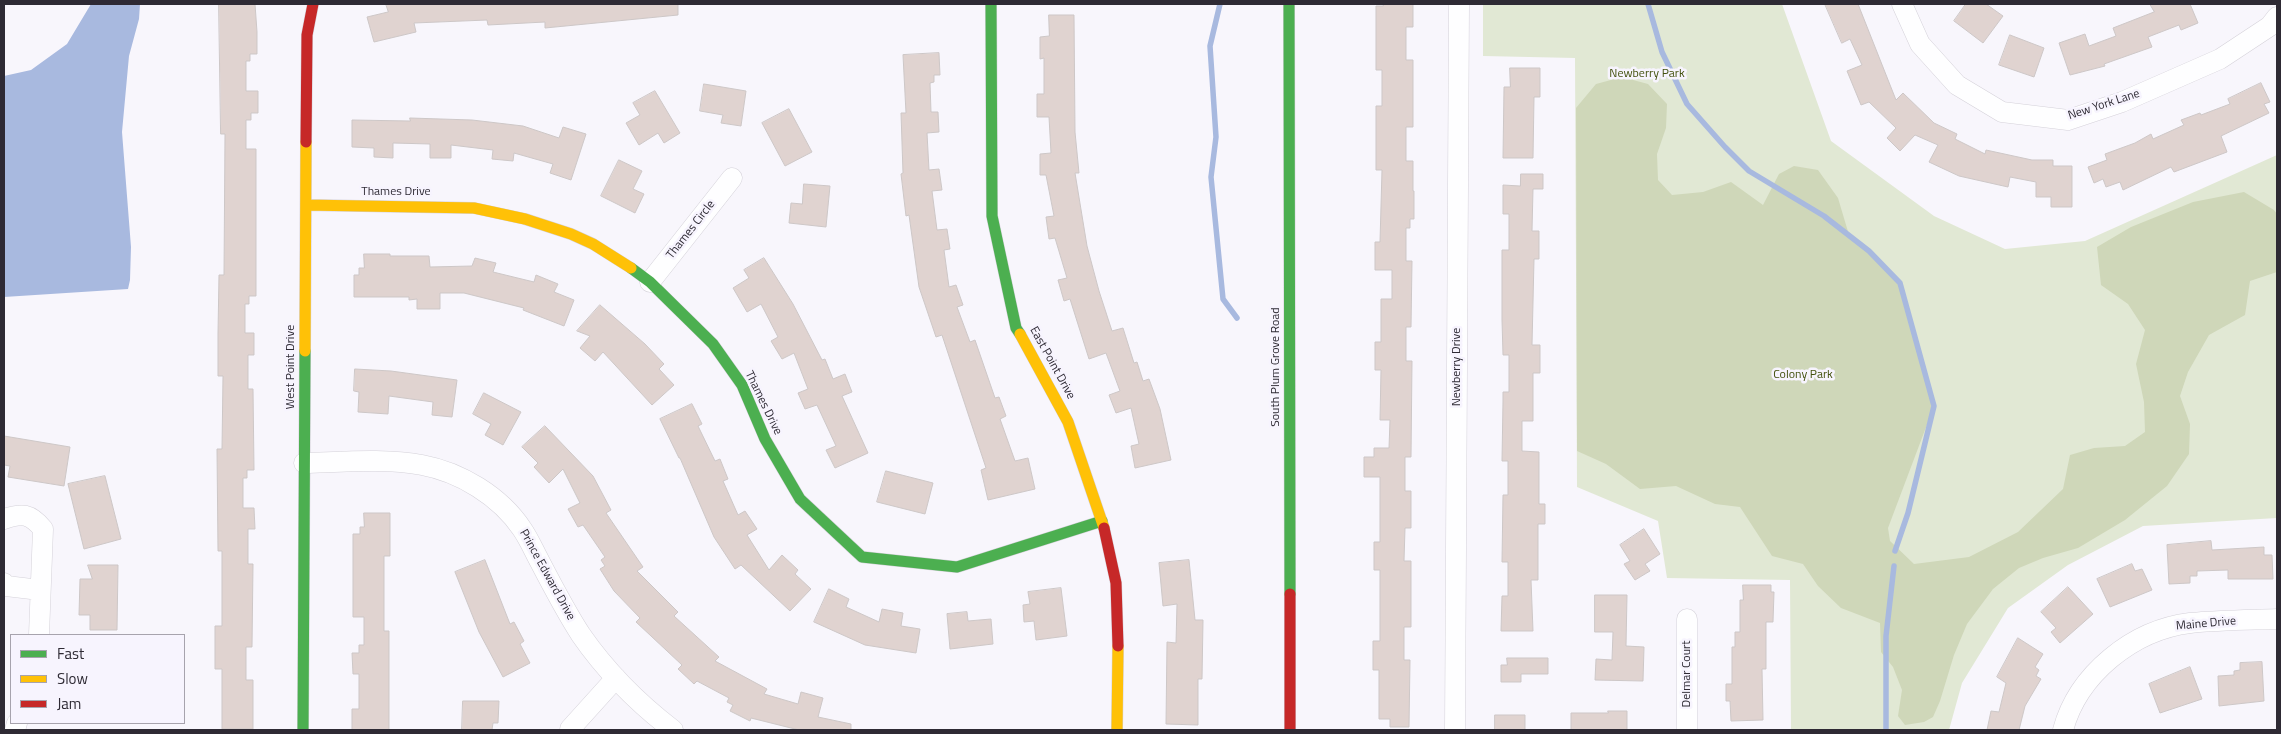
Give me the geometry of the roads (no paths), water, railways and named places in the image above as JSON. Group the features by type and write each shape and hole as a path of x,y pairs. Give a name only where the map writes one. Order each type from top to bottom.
{"street":[{"name":"West Point Drive","path":"303,730 307,36 313,4"},
{"name":"East Point Drive","path":"991,4 992,216 1016,328 1068,422 1102,521 1116,583 1118,634 1117,730"},
{"name":"South Plum Grove Road","path":"1289,4 1290,730"},
{"name":"Newberry Drive","path":"1455,730 1458,4"},
{"name":"New York Lane","path":"1902,4 1920,44 1957,85 2002,112 2068,120 2122,102 2220,59 2270,26 2277,17"},
{"name":"Thames Circle","path":"650,282 732,178"},
{"name":"Thames Drive","path":"306,206 430,206 482,210 525,219 571,234 593,244 650,282 713,344 742,385 765,439 800,499 862,557 957,567 1102,521"},
{"name":"Prince Edward Drive","path":"304,463 391,462 421,464 449,472 477,486 500,504 522,528 582,635 616,678 655,716 673,730"},
{"path":"4,519 19,514 35,519 43,529 39,634"},
{"path":"4,583 6,586 40,590"},
{"name":"Delmar Court","path":"1687,619 1687,730"},
{"name":"Maine Drive","path":"2063,730 2071,710 2090,680 2116,654 2133,643 2157,632 2190,624 2277,619"},
{"path":"570,729 616,678"}],"water":[{"path":"91,4 140,4 139,19 129,56 122,132 131,247 128,289 4,297 4,76 31,70 67,44"}],"waterway":[{"path":"1220,4 1210,46 1216,137 1211,177 1223,299 1237,318"},
{"path":"1648,4 1662,52 1687,104 1725,147 1749,171 1824,216 1869,251 1900,283 1934,406 1908,513 1895,551"},
{"path":"1886,730 1886,636 1894,566"}],"park label":[{"name":"Newberry Park","path":"1647,74"},
{"name":"Colony Park","path":"1803,375"}]}
